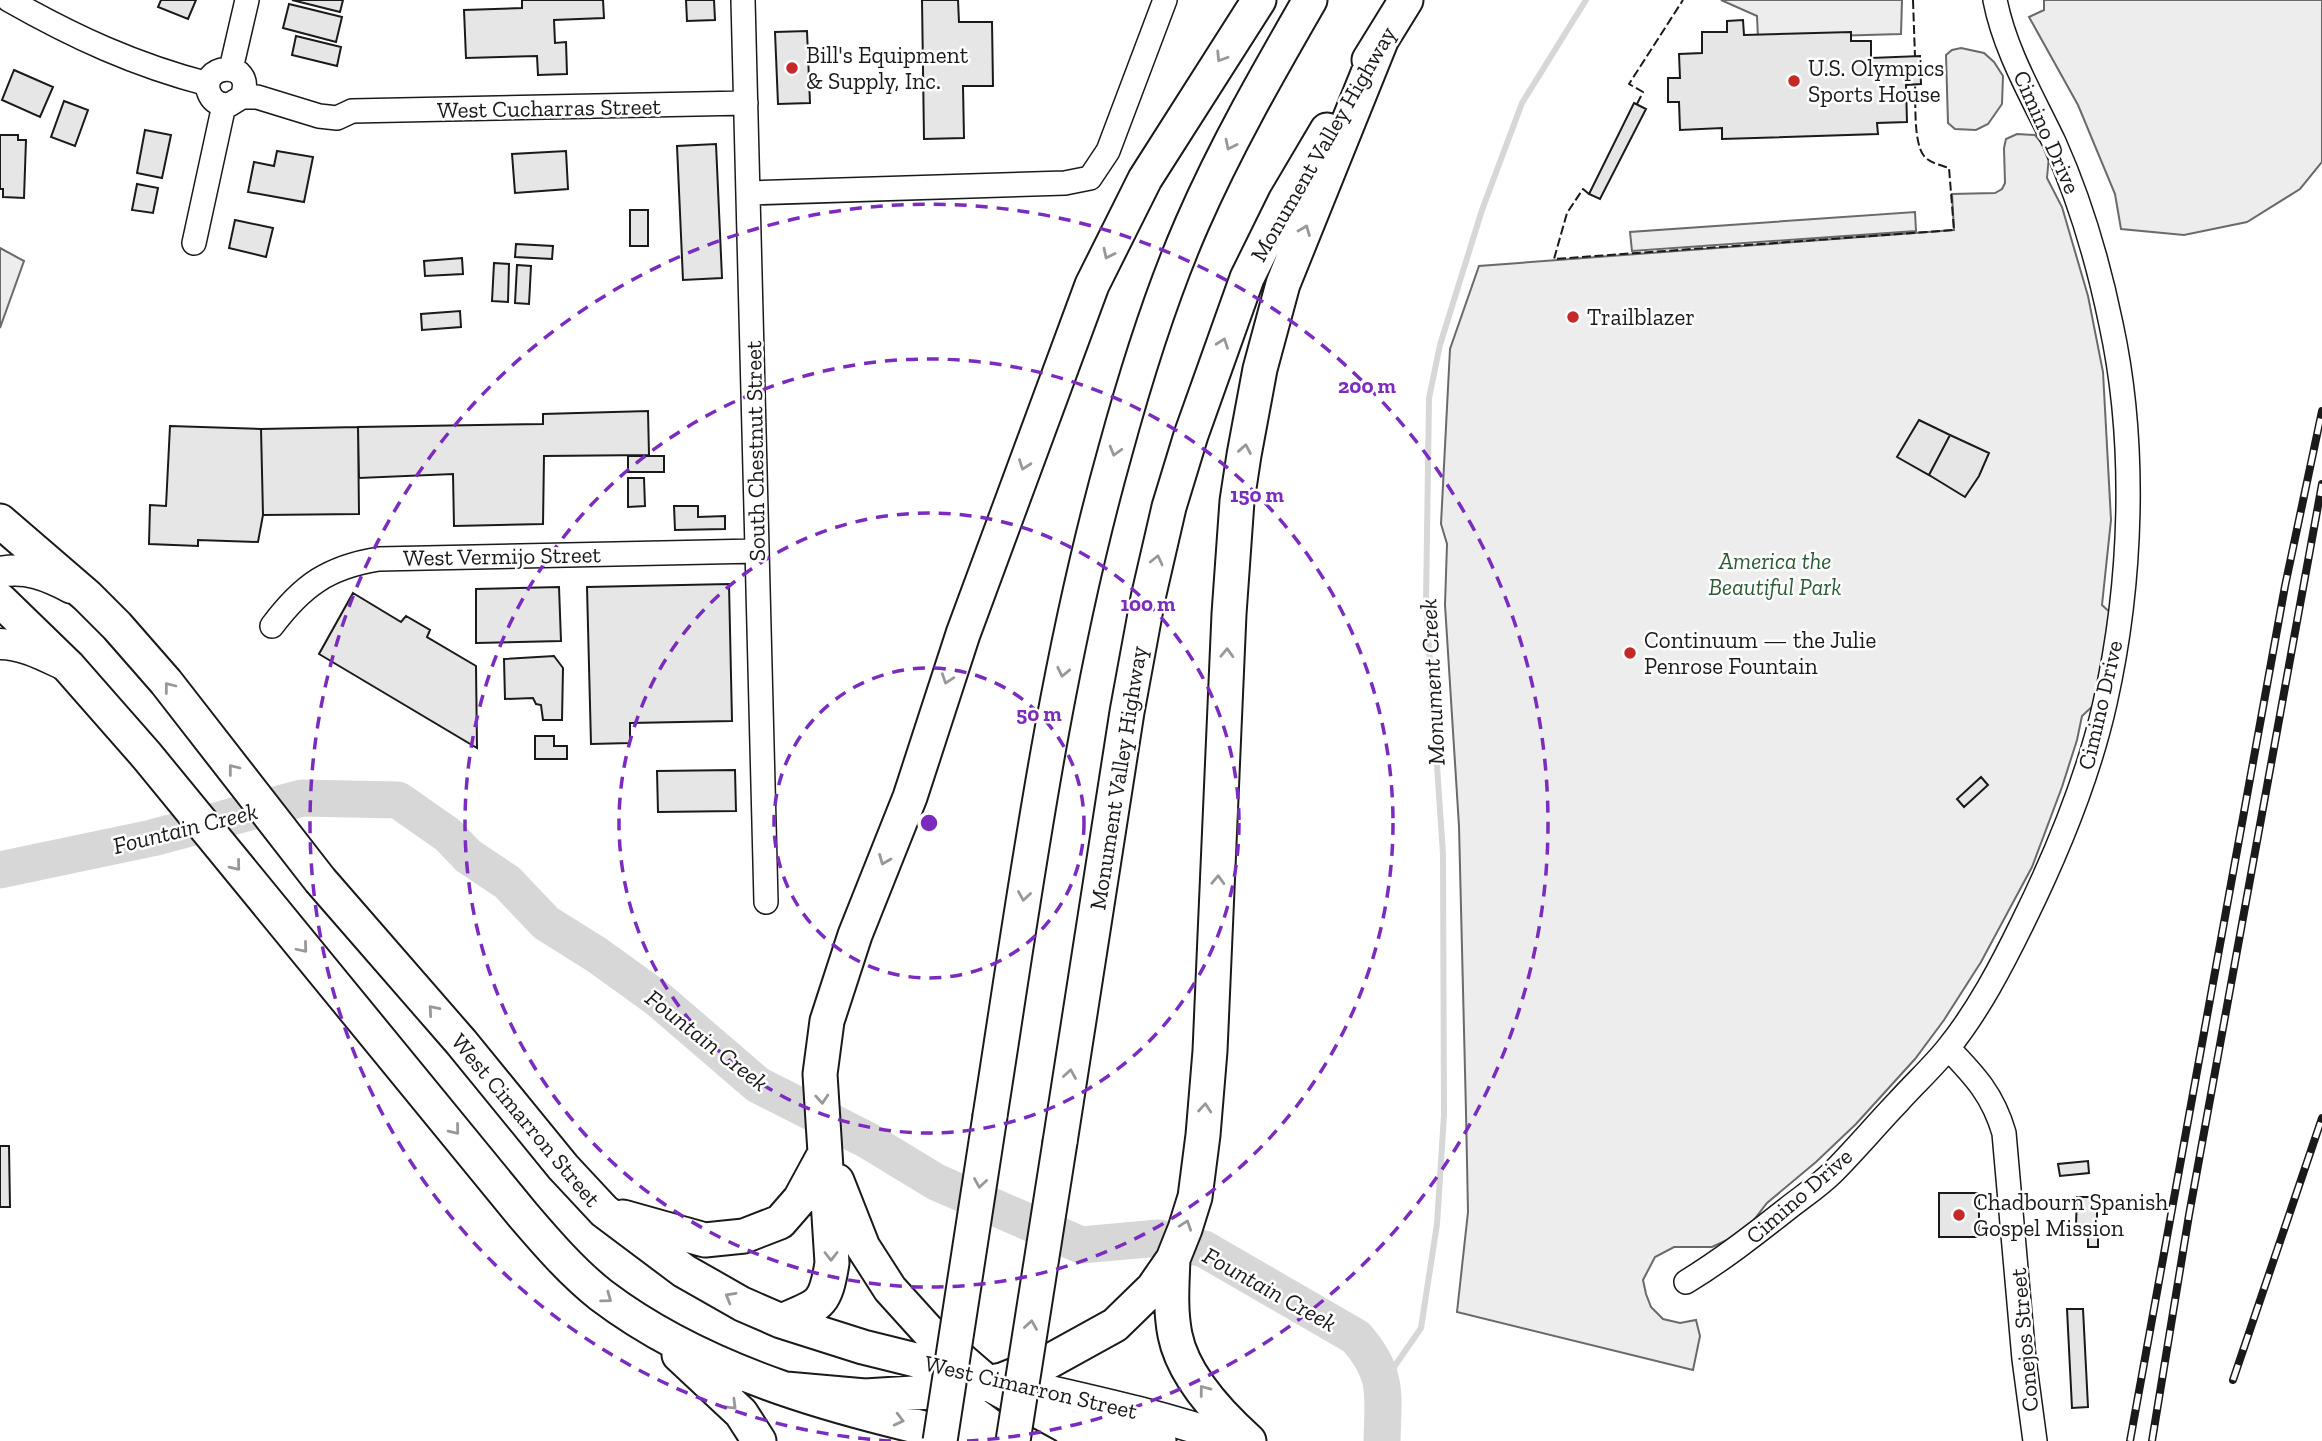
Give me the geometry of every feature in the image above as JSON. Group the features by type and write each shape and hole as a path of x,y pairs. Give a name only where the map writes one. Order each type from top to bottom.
{"highway":[{"path":"781,1321 818,1305 828,1286 832,1263 820,1074 827,1021 855,935 910,797 963,634 1092,285 1144,179 1259,0"},
{"path":"975,1438 990,1116 1056,706 1080,585 1133,385 1192,224 1251,101 1310,0"},
{"name":"Monument Valley Highway","path":"975,1438 1060,1142 1127,712 1148,598 1169,507 1195,423 1247,278 1285,201 1406,0"},
{"path":"786,1389 865,1396 946,1391 1048,1362 1115,1325 1153,1288 1173,1259 1185,1229 1199,1175 1210,1051 1229,614 1237,501 1244,454 1259,369 1283,284 1381,41"},
{"name":"West Cimarron Street","path":"0,521 87,596 166,682 320,880 461,1042 563,1167 604,1211 684,1271 742,1304 781,1321 863,1347 990,1380"},
{"path":"0,600 68,666 147,756 259,896 558,1255 600,1294 646,1325 696,1353 786,1389 975,1438 1021,1426 1081,1434 1118,1432 1159,1441"},
{"path":"604,1211 705,1240 744,1236 780,1222 800,1199 827,1179"},
{"path":"827,1179 863,1247 890,1289 928,1331 990,1380 1081,1434"},
{"path":"1173,1259 1172,1316 1175,1338 1192,1374 1232,1426 1249,1441"},
{"path":"646,1325 741,1413 759,1441"},
{"path":"863,1347 946,1391 975,1438"}],"main road":[{"path":"0,572 30,570 87,596"},
{"path":"0,645 11,644 68,666"},
{"name":"West Cimarron Street","path":"990,1380 1130,1410 1235,1441"}],"street":[{"path":"9,0 68,33 169,74 208,84 214,73 225,69 235,88"},
{"path":"194,243 235,88 247,0"},
{"name":"South Chestnut Street","path":"743,0 766,902"},
{"path":"750,193 1065,183 1090,178 1108,151 1165,0"},
{"name":"Cimino Drive","path":"1686,1282 1727,1257 1831,1174 1948,1048 2016,936 2064,833 2083,780 2108,690 2120,613 2127,505 2127,439 2122,383 2103,286 2077,196 2022,77 1995,0"},
{"name":"West Cucharras Street","path":"235,88 319,116 337,118 352,111 746,103"},
{"name":"West Vermijo Street","path":"272,626 292,601 323,576 354,563 379,559 757,551"},
{"name":"Conejos Street","path":"1948,1048 1986,1090 1997,1109 2004,1133 2024,1359 2035,1441"}],"shaded area":[{"path":"1721,0 1902,0 1901,34 1758,38 1757,16"},
{"path":"2044,0 2322,0 2322,162 2300,189 2247,222 2184,235 2121,229 2115,194 2078,105 2029,17 2044,10"},
{"path":"1961,48 1984,53 2003,76 2002,104 1988,124 1976,130 1955,129 1948,123 1946,55"},
{"name":"America the Beautiful Park","path":"2017,134 2035,135 2049,156 2047,178 2062,207 2088,296 2103,372 2111,520 2102,605 2112,614 2096,703 2082,716 2062,787 2032,867 1981,962 1944,1020 1915,1059 1856,1124 1767,1203 1753,1221 1727,1240 1712,1247 1674,1247 1655,1257 1643,1280 1646,1294 1651,1307 1663,1319 1680,1323 1696,1320 1700,1336 1693,1370 1457,1312 1468,1212 1466,1112 1459,826 1445,605 1447,544 1441,524 1450,349 1479,266 1954,230 1952,194 1995,193 2002,189 2005,183 2006,139"},
{"path":"1915,212 1916,231 1632,251 1630,232"},
{"path":"0,248 24,261 0,328"}],"building":[{"path":"161,0 196,0 188,19 158,7"},
{"path":"292,0 343,0 340,12"},
{"path":"522,0 603,0 604,18 554,20 555,43 566,42 567,74 538,75 537,56 466,58 464,10 522,8"},
{"path":"686,0 714,0 715,20 687,21"},
{"path":"922,0 958,0 959,22 992,22 993,86 963,86 964,138 924,139"},
{"path":"289,4 342,17 336,42 283,28"},
{"name":"U.S. Olympics Sports House","path":"1743,20 1744,35 1851,32 1851,41 1871,41 1871,58 1920,56 1921,84 1906,85 1907,122 1877,123 1878,134 1722,139 1722,128 1680,130 1679,102 1668,102 1668,78 1680,78 1679,54 1702,53 1702,32 1727,32 1727,21"},
{"name":"Bill's Equipment & Supply, Inc.","path":"807,31 810,103 778,104 775,32"},
{"path":"296,36 341,47 337,66 292,55"},
{"path":"14,70 53,87 40,117 2,100"},
{"path":"64,101 88,110 75,146 51,137"},
{"path":"1634,103 1646,109 1600,199 1589,194"},
{"path":"145,130 171,135 162,178 137,173"},
{"path":"0,135 18,135 18,140 26,140 24,198 3,197 3,189 0,189"},
{"path":"716,144 722,278 683,280 677,146"},
{"path":"277,151 313,157 304,202 248,192 254,162 274,166"},
{"path":"566,151 568,189 515,193 512,154"},
{"path":"137,184 158,188 153,213 132,210"},
{"path":"630,210 648,210 648,246 630,246"},
{"path":"235,220 273,228 266,257 229,248"},
{"path":"516,244 553,246 552,259 515,257"},
{"path":"462,258 463,274 425,276 424,261"},
{"path":"494,263 509,264 508,302 492,301"},
{"path":"517,265 531,266 529,304 515,303"},
{"path":"460,311 461,327 422,330 421,314"},
{"path":"648,411 649,455 544,456 543,524 454,526 453,474 359,478 358,427 543,424 543,414"},
{"path":"1919,420 1950,435 1929,475 1897,457"},
{"path":"170,426 261,429 263,515 258,542 198,540 198,546 149,544 150,505 166,506"},
{"path":"358,427 359,514 263,515 261,429"},
{"path":"1950,435 1989,453 1979,476 1965,497 1929,475"},
{"path":"628,456 664,456 664,472 628,472"},
{"path":"628,478 644,478 645,506 628,507"},
{"path":"674,506 698,506 698,517 725,516 725,529 675,530"},
{"path":"729,584 732,721 630,723 630,743 591,744 587,587"},
{"path":"559,587 561,641 476,643 476,589"},
{"path":"353,593 401,622 406,616 430,630 427,637 476,666 477,748 319,654"},
{"path":"554,656 563,668 562,720 543,720 541,705 536,704 533,698 505,699 504,659"},
{"path":"535,736 554,736 554,746 567,746 567,759 535,759"},
{"path":"735,770 736,811 658,812 657,771"},
{"path":"1981,777 1988,785 1964,807 1957,799"},
{"path":"0,1146 9,1146 10,1207 0,1207"},
{"path":"2088,1161 2089,1173 2060,1176 2058,1164"},
{"name":"Chadbourn Spanish Gospel Mission","path":"1939,1193 1979,1193 1979,1237 1939,1237"},
{"path":"2077,1197 2097,1197 2097,1225 2076,1225"},
{"path":"2098,1232 2098,1247 2088,1247 2088,1233"},
{"path":"2067,1309 2083,1309 2088,1407 2072,1408"}],"waterway":[{"name":"Monument Creek","path":"1383,1383 1421,1328 1437,1224 1444,1115 1443,854 1426,603 1429,398 1440,345 1482,210 1522,103 1586,0"},
{"name":"Fountain Creek","path":"0,870 152,838 302,798 398,800 448,835 468,856 507,882 546,923 597,955 658,999 758,1085 867,1140 936,1182 1081,1245 1159,1238 1204,1249 1356,1337 1367,1350 1379,1374 1383,1397 1382,1441"}],"railway":[{"path":"2130,1441 2285,586 2322,411"},
{"path":"2152,1441 2189,1215 2322,484"},
{"path":"2233,1380 2322,1118"}],"fence":[{"path":"1637,104 1643,92 1629,84 1683,0"},
{"path":"1913,0 1915,57"},
{"path":"1589,194 1583,189 1567,213 1554,259 1954,230 1949,168 1935,164 1920,150 1915,84"}],"place":[{"name":"Bill's Equipment & Supply, Inc.","path":"792,68"},
{"name":"U.S. Olympics Sports House","path":"1794,81"},
{"name":"Trailblazer","path":"1573,317"},
{"name":"Continuum — the Julie Penrose Fountain","path":"1630,653"},
{"name":"Chadbourn Spanish Gospel Mission","path":"1959,1215"}]}
